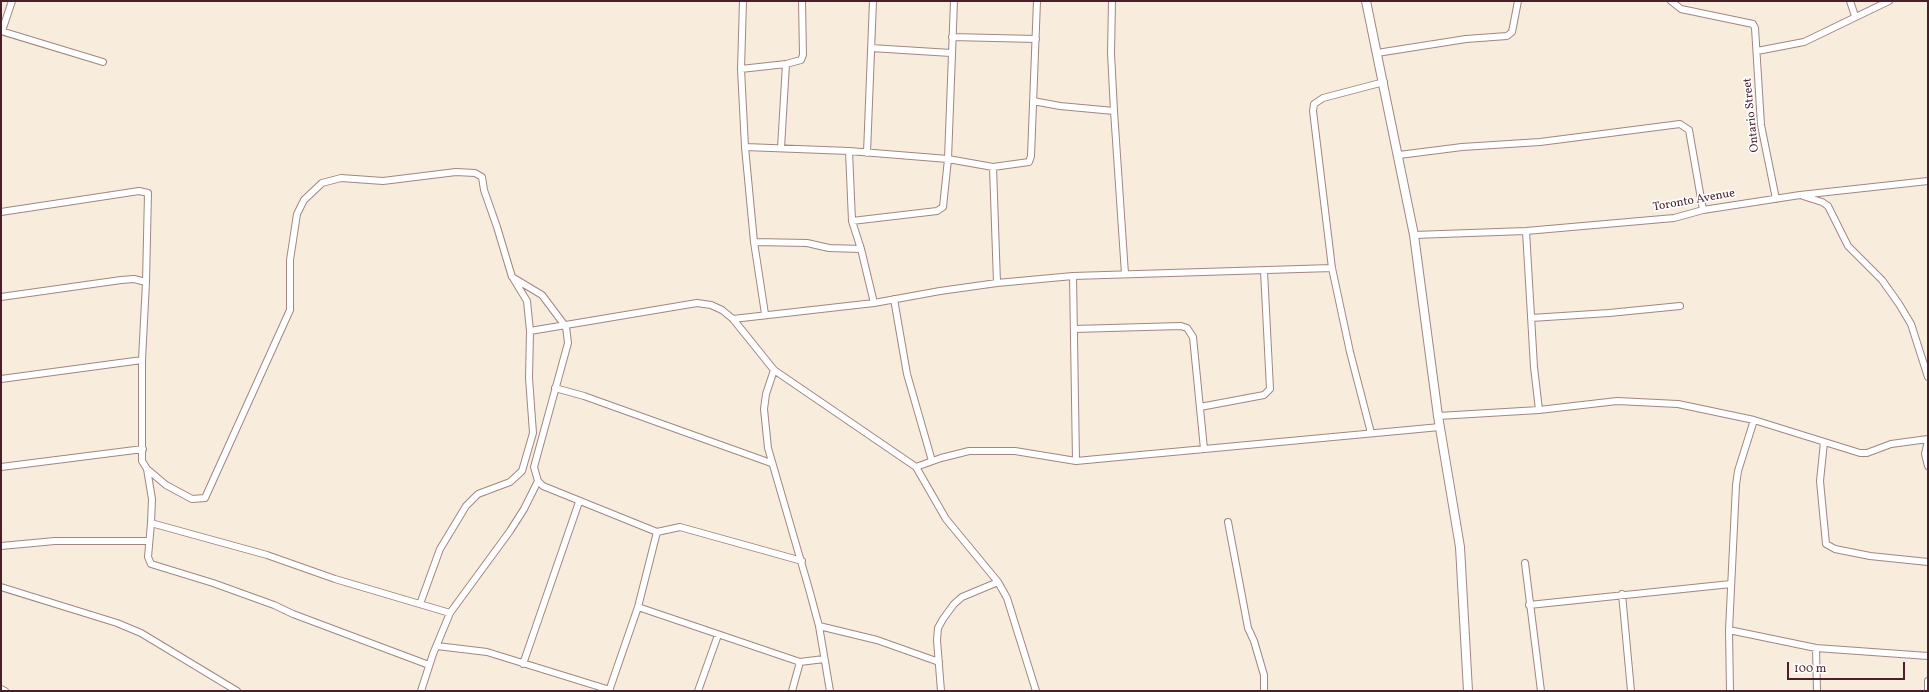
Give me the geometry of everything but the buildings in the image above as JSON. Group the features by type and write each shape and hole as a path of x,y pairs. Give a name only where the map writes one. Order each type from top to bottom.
{"street":[{"path":"12,1 1,31 103,62"},
{"path":"743,1 741,69 745,147 754,242 765,314"},
{"path":"741,69 786,64 801,60 803,55 802,1"},
{"path":"867,153 873,1"},
{"path":"852,221 940,210 944,202 948,159 954,1"},
{"path":"745,147 849,151 948,159 992,167 1029,162 1031,159 1037,1"},
{"path":"1112,1 1111,53 1125,274"},
{"path":"1366,1 1384,82 1414,235 1438,416 1460,547 1468,691"},
{"path":"1377,53 1466,39 1507,36 1512,32 1514,27 1518,1"},
{"name":"Ontario Street","path":"1671,1 1681,9 1753,24 1755,28 1762,125 1776,199"},
{"path":"1850,1 1855,16"},
{"path":"1757,51 1804,42 1855,16 1889,1"},
{"path":"952,37 1036,39"},
{"path":"871,48 952,53"},
{"path":"781,148 786,64"},
{"path":"1371,433 1350,352 1332,268 1313,111 1314,104 1323,98 1384,82"},
{"path":"1033,101 1060,106 1114,111"},
{"path":"1398,155 1462,147 1540,142 1680,124 1689,130 1703,210"},
{"path":"849,151 852,221 861,249 874,303"},
{"path":"992,167 997,283"},
{"path":"147,470 166,485 192,500 205,498 290,310 290,260 296,214 304,200 322,183 341,178 382,181 456,172 475,172 482,177 484,190 498,227 512,277 527,301 530,332 529,378 533,433 522,472 510,482 478,494 466,506 440,549 420,604"},
{"name":"Toronto Avenue","path":"1414,235 1526,231 1674,218 1703,210 1800,195 1928,181"},
{"path":"1,212 139,191 148,193 142,360 142,461 147,470 152,499 148,557 151,564 213,583 274,605 293,614 429,665"},
{"path":"1800,195 1822,202 1828,206 1848,246 1882,280 1911,324 1928,377"},
{"path":"1526,231 1531,318 1539,410"},
{"path":"754,242 807,243 829,248 861,249"},
{"path":"733,320 765,314 874,303 997,283 1073,276 1332,268"},
{"path":"1200,407 1264,395 1270,389 1264,271"},
{"path":"1073,276 1076,461"},
{"path":"512,277 542,295 566,327 568,343 534,467 538,481 543,486 579,502 656,532 680,527 802,561"},
{"path":"1,297 121,280 134,279 146,282"},
{"path":"894,299 908,381 932,461"},
{"path":"530,332 566,327 697,303 711,305 722,310 733,320 774,370 916,467 946,519 998,582 1007,598 1036,691"},
{"path":"1531,318 1609,313 1680,306"},
{"path":"1074,328 1181,326 1187,328 1193,337 1204,449"},
{"path":"1,379 142,360"},
{"path":"774,370 766,394 763,420 772,463 802,561 819,626 830,691"},
{"path":"555,388 598,401 772,463"},
{"path":"1438,416 1539,410 1617,401 1678,404 1754,420 1860,453 1867,453 1891,444 1928,440 1925,450 1928,466"},
{"path":"1730,691 1729,630 1738,470 1754,420"},
{"path":"916,467 969,451 1015,451 1076,461 1440,427"},
{"path":"1824,442 1820,481 1826,544 1834,549 1870,556 1928,562"},
{"path":"1,467 142,449"},
{"path":"421,691 436,646 450,613 510,531 538,481"},
{"path":"523,664 579,502"},
{"path":"1228,522 1248,628 1254,641 1264,676 1264,691"},
{"path":"151,523 267,555 335,579 450,613"},
{"path":"436,646 487,652 609,690 638,608 656,532"},
{"path":"1,546 55,541 149,541"},
{"path":"1525,563 1529,605 1541,691"},
{"path":"941,691 938,628 954,604 968,594 998,582"},
{"path":"1529,605 1622,594 1731,584"},
{"path":"1,587 118,622 142,633 237,691"},
{"path":"1622,594 1631,691"},
{"path":"638,608 800,662 824,660"},
{"path":"819,626 877,640 939,662"},
{"path":"1729,630 1816,648 1928,656"},
{"path":"698,691 718,635"},
{"path":"1816,648 1817,691"},
{"path":"792,691 800,662"},
{"path":"1928,681 1928,691"},
{"path":"1,689 5,691"}]}
